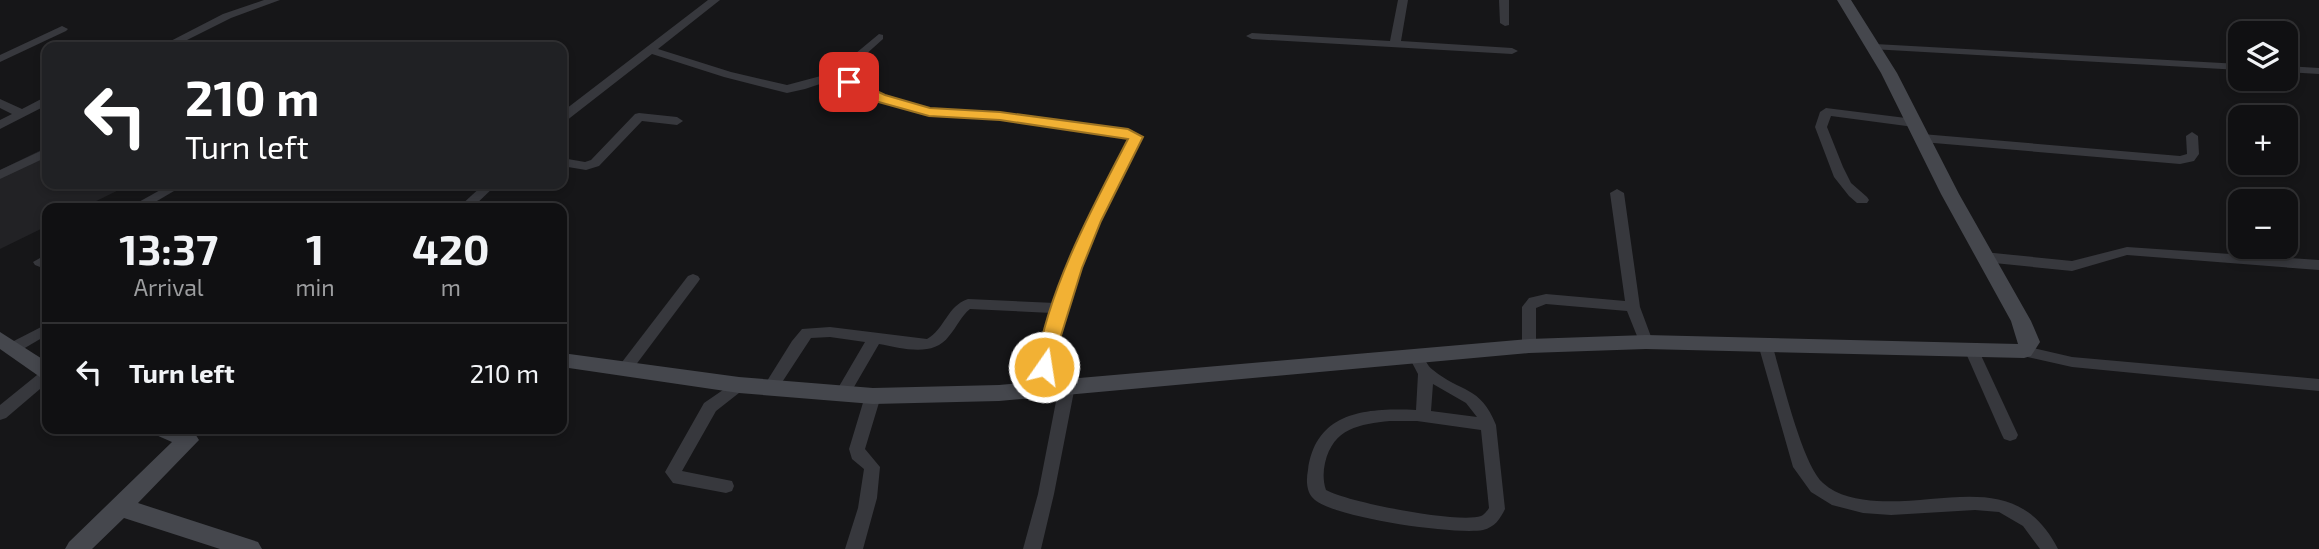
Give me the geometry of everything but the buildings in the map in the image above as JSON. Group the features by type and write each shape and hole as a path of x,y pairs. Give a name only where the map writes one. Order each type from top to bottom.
{"street":[{"path":"175,42 227,16 275,0"},
{"path":"567,114 715,0"},
{"path":"1395,44 1403,0"},
{"path":"1504,0 1505,23"},
{"path":"1844,0 1875,47 2028,336 2029,347 2024,351"},
{"path":"0,60 62,29"},
{"path":"1252,36 1512,51"},
{"path":"650,50 775,87 801,87 836,75 879,37"},
{"path":"1875,47 2228,66"},
{"path":"2298,70 2319,71"},
{"path":"836,75 880,98 929,112 1000,116 1128,133 1136,137 1093,221 1060,308 1047,350 1041,389"},
{"path":"0,125 42,102"},
{"path":"0,103 21,113"},
{"path":"1862,200 1850,193 1835,168 1833,152 1821,127 1826,112 1918,131 2180,160 2190,159 2193,154 2192,136"},
{"path":"567,163 586,166 595,163 639,117 677,121"},
{"path":"0,174 42,154"},
{"path":"144,203 171,189"},
{"path":"470,203 485,189"},
{"path":"1617,193 1633,307 1646,342"},
{"path":"1984,257 2072,266 2127,251 2319,265"},
{"path":"624,370 693,279"},
{"path":"1530,346 1529,316 1534,301 1546,299 1633,307"},
{"path":"770,389 807,333 829,332 874,340 933,343 957,311 968,304 1060,308"},
{"path":"3,342 42,330"},
{"path":"842,395 874,340"},
{"path":"3,342 42,369"},
{"path":"567,361 770,389 873,396 1041,389 1421,364 1530,346 1646,342 2024,351 2072,362 2319,385"},
{"path":"1765,344 1801,467 1821,490 1866,508 1999,505 2018,512 2034,523 2049,549"},
{"path":"1972,351 2010,435"},
{"path":"1421,364 1423,417"},
{"path":"1421,364 1478,403 1488,425 1497,509 1492,517 1484,522 1435,521 1373,513 1332,502 1320,495 1315,485 1320,448 1335,429 1352,421 1373,415 1423,417 1488,425"},
{"path":"0,414 42,377"},
{"path":"726,486 679,478 673,472 710,407 739,385"},
{"path":"1032,549 1046,494 1067,386"},
{"path":"854,549 864,520 872,479 872,467 858,454 857,449 873,396"},
{"path":"77,549 194,434"},
{"path":"120,507 250,549"}],"shaded area":[{"path":"42,149 42,189 121,189 92,203 42,203 42,228 0,249 0,170"}],"route":[{"path":"849,82 880,98 929,112 1000,116 1128,133 1136,137 1093,221 1074,268 1044,367"}]}
